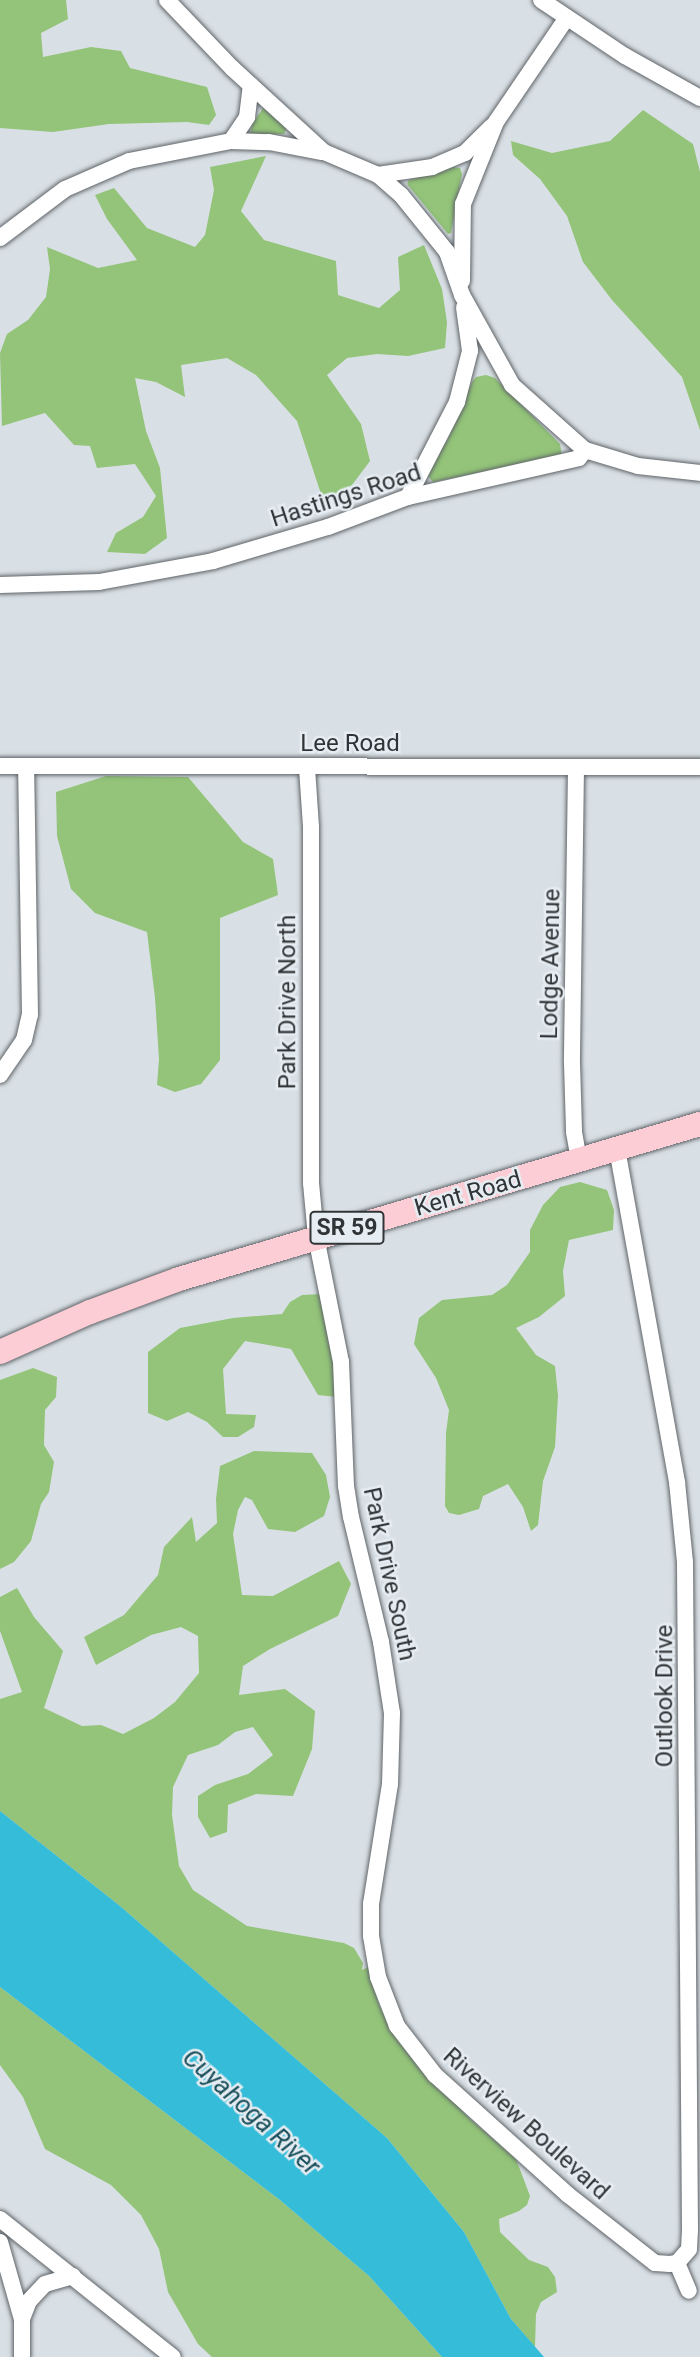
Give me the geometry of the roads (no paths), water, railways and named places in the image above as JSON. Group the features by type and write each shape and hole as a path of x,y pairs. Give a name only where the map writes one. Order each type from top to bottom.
{"main road":[{"name":"Kent Road","path":"0,1352 141,1292 316,1237 700,1124"}],"street":[{"path":"167,0 251,85 324,152"},
{"path":"541,0 566,19 700,98"},
{"path":"378,175 432,167 465,153 496,122 566,19"},
{"path":"231,141 247,117 251,85"},
{"path":"408,497 457,402 470,351 462,295 463,204 496,122"},
{"path":"0,238 57,195 104,171 167,151 231,141 269,142 324,152 378,175 417,213 447,252 462,295 512,385 585,450 638,466 700,473"},
{"name":"Hastings Road","path":"0,585 99,582 162,572 264,547 408,497 579,458 585,450"},
{"name":"Lee Road","path":"0,766 700,767"},
{"path":"0,1075 24,1040 30,1015 26,767"},
{"name":"Park Drive North","path":"307,768 311,827 311,1183 316,1237"},
{"name":"Lodge Avenue","path":"576,768 572,1063 574,1132 579,1160"},
{"name":"Outlook Drive","path":"617,1149 677,1482 685,1562 689,2249 677,2263"},
{"name":"Park Drive South","path":"316,1237 341,1362 346,1486 382,1642 391,1713 390,1784 371,1922"},
{"name":"Riverview Boulevard","path":"371,1922 373,1957 384,1998 397,2026 421,2060 485,2122 567,2194 655,2263 677,2263"},
{"path":"0,2219 173,2357"},
{"path":"0,2242 22,2319 22,2357"},
{"path":"677,2263 689,2291"},
{"path":"22,2319 29,2301 45,2284 73,2276"}],"water":[{"name":"Cuyahoga River","path":"0,1811 120,1906 387,2138 464,2232 511,2319 544,2357 442,2357 369,2276 280,2200 0,1987"}]}
